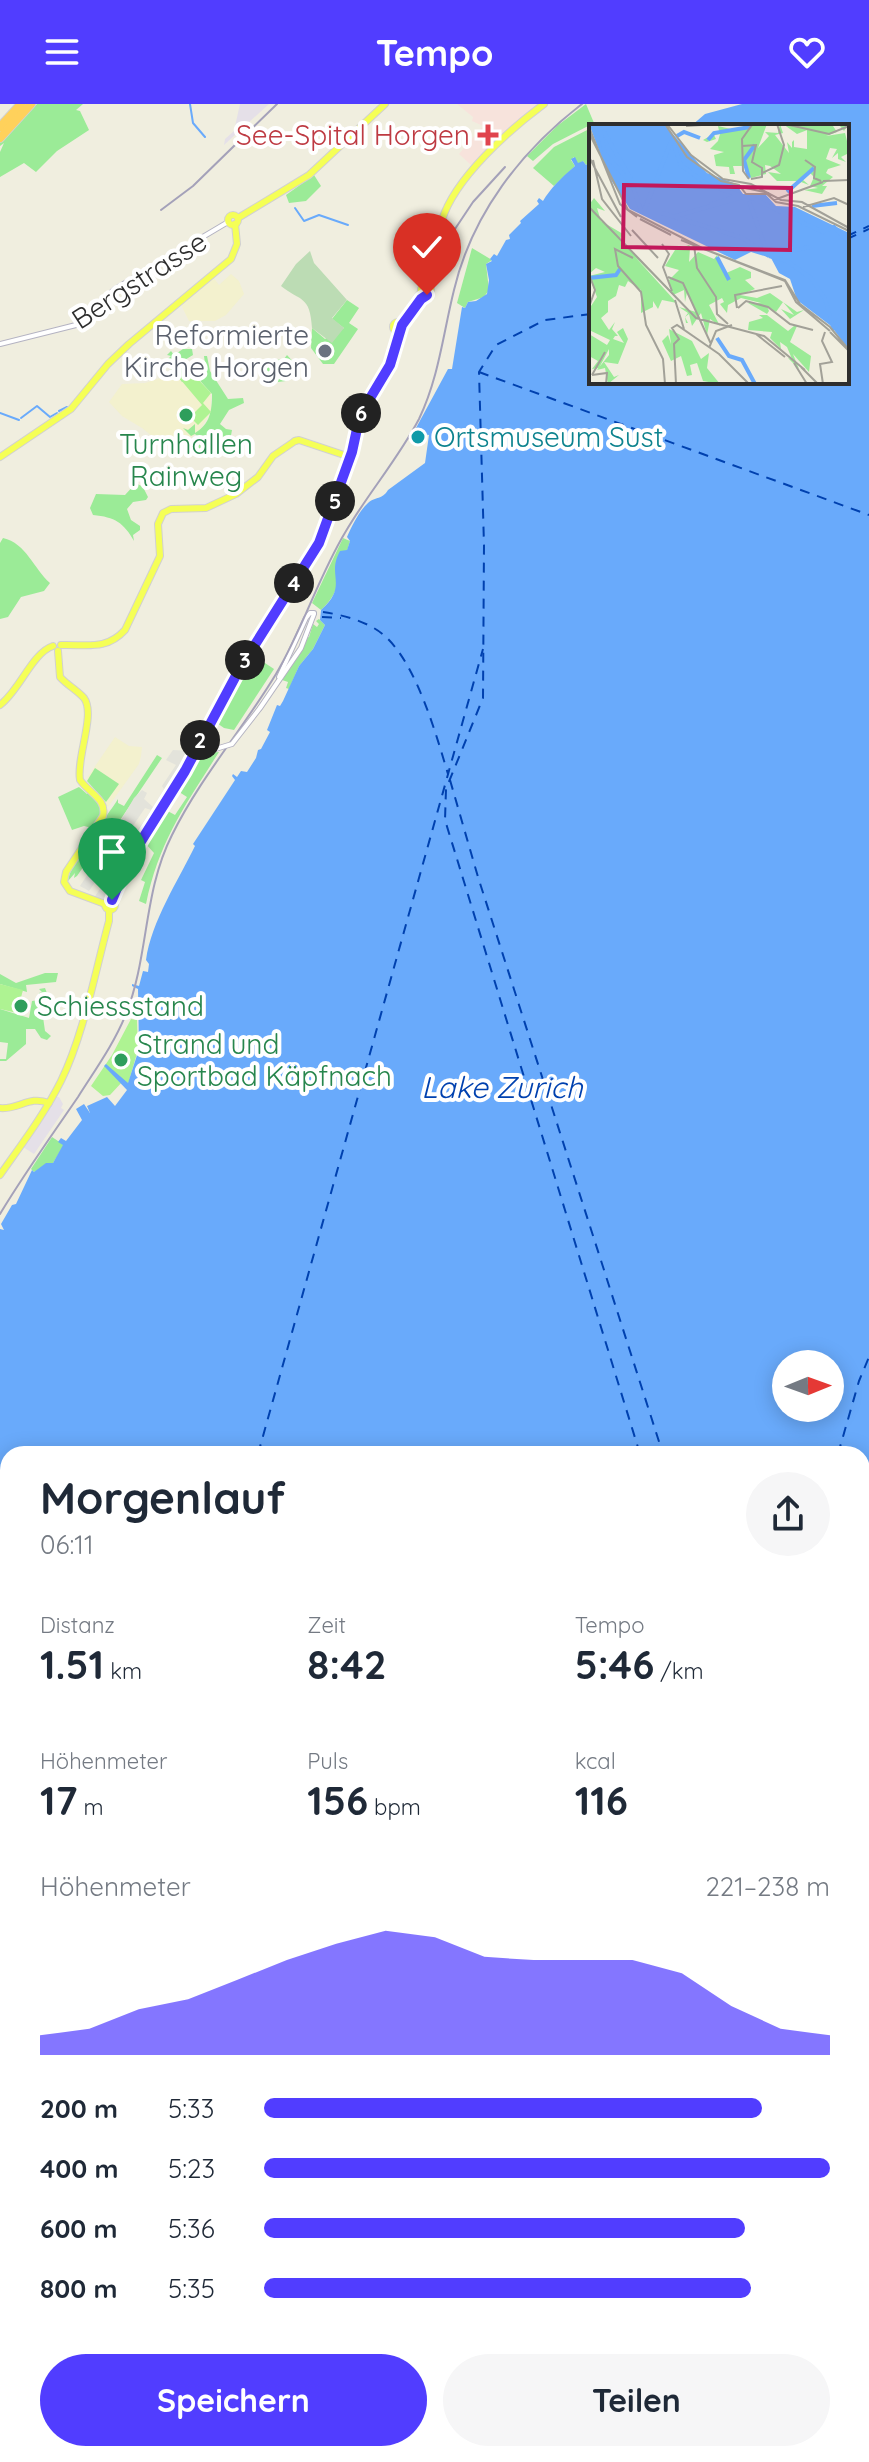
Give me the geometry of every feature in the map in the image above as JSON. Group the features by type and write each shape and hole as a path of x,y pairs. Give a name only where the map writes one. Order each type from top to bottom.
{"highway":[{"path":"0,127 21,104"},
{"path":"0,138 31,104"}],"main road":[{"path":"0,457 71,409 108,364 130,343 231,259 237,244 234,221 309,175 385,104"},
{"path":"198,750 239,670 319,543 350,457 360,415 383,375 399,328 425,290 442,219 456,193 498,142 544,104"},
{"path":"0,705 17,688 43,651 72,646 100,646 125,630 160,556 158,524 163,513 171,509 206,508 236,494 258,477 273,456 295,441 350,457"},
{"path":"59,648 60,677 87,705 80,780 104,809 103,816 65,874 64,882 70,891 109,904"},
{"path":"0,1175 49,1103 73,1053 109,921 109,904 128,862 204,741 208,728"},
{"path":"0,1108 7,1109 34,1099 49,1103"}],"street":[{"name":"Bergstrasse","path":"0,344 76,325 115,289 234,221"},
{"path":"198,750 209,751 232,744 260,708 301,648 314,613 306,618 279,679"},
{"path":"204,741 209,751"}],"shaded area":[{"path":"240,104 269,104 224,145 225,139 234,131"},
{"name":"See-Spital Horgen","path":"457,104 538,104 471,165 459,154 483,126 472,121 473,117"},
{"path":"231,274 239,281 244,294 226,315 215,321 189,321 181,305 213,277 219,285"},
{"path":"175,373 192,373 211,393 211,412 199,431 173,453 122,416 109,402 122,384 145,383"},
{"path":"115,737 129,746 142,747 139,764 108,807 87,778"},
{"path":"173,750 190,751 115,877 109,897 94,898 151,810 145,808 89,891 80,886 142,790 147,793 144,799 153,807 176,765 166,760"},
{"path":"56,1097 59,1097 64,1110 34,1154 23,1147"}],"green space":[{"path":"37,104 83,104 76,110 80,111 89,130 57,151 36,172 24,163 0,177 0,152 4,143 0,146 0,142"},
{"path":"586,104 594,123 553,144 533,161 527,156 557,126"},
{"path":"589,129 589,163 586,165 583,161 578,164 574,157 571,160 575,166 554,186 533,168 554,147"},
{"path":"314,175 321,186 306,201 289,203 286,195"},
{"path":"472,248 492,260 486,264 489,290 484,297 468,302 465,308 457,303"},
{"path":"310,251 314,263 347,300 332,318 344,328 332,343 312,328 307,304 281,286 296,264"},
{"path":"347,300 359,308 349,323 358,329 334,364 323,364 311,348 312,328 325,339 344,328 332,319"},
{"path":"183,349 192,349 193,355 183,361 187,369 205,364 204,356 207,356 210,371 228,399 243,398 244,403 229,410 220,424 232,430 229,446 222,440 197,457 199,438 195,434 191,436 183,428 188,430 195,424 195,433 204,426 211,411 212,394 193,373 182,382 172,372 168,359 171,356 167,355 171,351 174,355"},
{"path":"287,355 296,365 286,381 278,382 262,365 266,361 284,359"},
{"path":"175,373 193,374 211,393 203,403 211,412 198,425 190,417 202,405"},
{"path":"136,483 143,487 148,497 133,502 127,509 131,520 140,526 140,530 133,535 134,541 118,522 93,515 90,508 96,494 125,495"},
{"path":"3,538 18,545 50,583 44,591 21,597 8,617 0,619 0,543"},
{"path":"343,538 350,541 340,578 333,595 321,610 312,603"},
{"path":"319,619 325,625 313,649 299,666 289,689 286,688 288,682 282,680 309,637 313,624 317,627 319,624 316,621"},
{"path":"253,655 274,669 234,730 224,728 214,721 249,656"},
{"path":"219,752 166,842 146,904 139,901 145,882 141,880 154,853 144,842 164,809 175,815 187,797 176,790 199,756 202,758 206,753"},
{"path":"157,755 162,758 110,835 106,834 77,876 74,878 75,873 68,881 82,851 118,799 118,803 124,806"},
{"path":"95,768 119,784 106,802 87,781"},
{"path":"79,787 99,802 101,815 92,828 84,826 72,830 58,797"},
{"path":"45,973 58,973 56,982 26,985 27,992 0,984 0,974 16,983"},
{"path":"0,984 23,990 17,1013 0,1009"},
{"path":"45,988 48,996 42,997 39,1015 43,1017 45,1031 51,1036 47,1040 41,1038 35,1029 26,1029 26,1044 6,1061 0,1061 6,1059 8,1043 0,1042 0,1009 29,1018 32,1001 39,1000 39,993 42,992 39,989"},
{"name":"Strand und Sportbad Käpfnach","path":"131,1019 137,1020 138,1050 128,1084 123,1081 110,1095 103,1096 91,1086"},
{"path":"52,1137 64,1145 53,1163 34,1172 31,1169"}],"water":[{"name":"Lake Zurich","path":"742,104 869,104 869,1446 0,1446 0,1229 4,1230 1,1224 12,1205 16,1204 32,1170 34,1172 46,1163 53,1163 63,1145 58,1142 61,1138 66,1141 82,1120 76,1109 84,1104 90,1113 87,1106 107,1097 115,1106 127,1090 104,1066 106,1064 128,1083 139,1049 138,989 132,984 139,986 143,971 148,972 146,960 149,946 166,901 195,846 193,844 235,780 233,774 237,777 241,771 247,772 256,758 270,732 267,730 277,705 280,706 299,666 313,649 325,625 320,620 321,610 334,594 336,560 340,551 347,550 350,541 347,537 359,514 368,503 425,463 429,435 418,433 416,428 448,369 452,369 462,307 487,294 489,280 486,264 492,261 490,259 494,254 497,256 520,221 539,204 539,198 543,201 575,166 571,159 575,157 578,163 589,163 589,384 849,384 849,124 693,124 705,114"}],"waterway":[{"path":"190,104 193,123 205,137"},
{"path":"295,208 304,221 319,215 348,225"},
{"path":"21,418 37,406 50,417 57,413"},
{"path":"59,411 67,407"},
{"path":"0,413 19,420"}],"ferry route":[{"path":"849,235 869,226"},
{"path":"849,238 869,229"},
{"path":"589,314 545,320 496,345 479,372 484,545 483,698 446,789 445,820 638,1446"},
{"path":"479,372 869,515"},
{"path":"323,612 365,623 386,637 397,650 424,701 448,774"},
{"path":"322,617 341,618"},
{"path":"260,1446 483,649"},
{"path":"450,780 478,877 660,1446"},
{"path":"840,1446 869,1357"}],"railway":[{"path":"161,210 193,186 277,104"},
{"path":"0,1214 78,1097 121,1025 139,970 156,879 183,814 276,674 336,549 419,419 440,355 462,262 486,210 519,163 582,104"},
{"path":"445,244 473,202 505,167"},
{"path":"136,856 141,848"}],"place":[{"name":"See-Spital Horgen","path":"488,135"},
{"name":"Reformierte Kirche Horgen","path":"325,351"},
{"name":"Turnhallen Rainweg","path":"186,415"},
{"name":"Ortsmuseum Sust","path":"418,437"},
{"name":"Schiessstand","path":"21,1006"},
{"name":"Strand und Sportbad Käpfnach","path":"121,1060"}],"route":[{"path":"112,900 128,862 185,771 239,670 319,543 352,452 360,415 390,365 402,325 427,295"}]}
